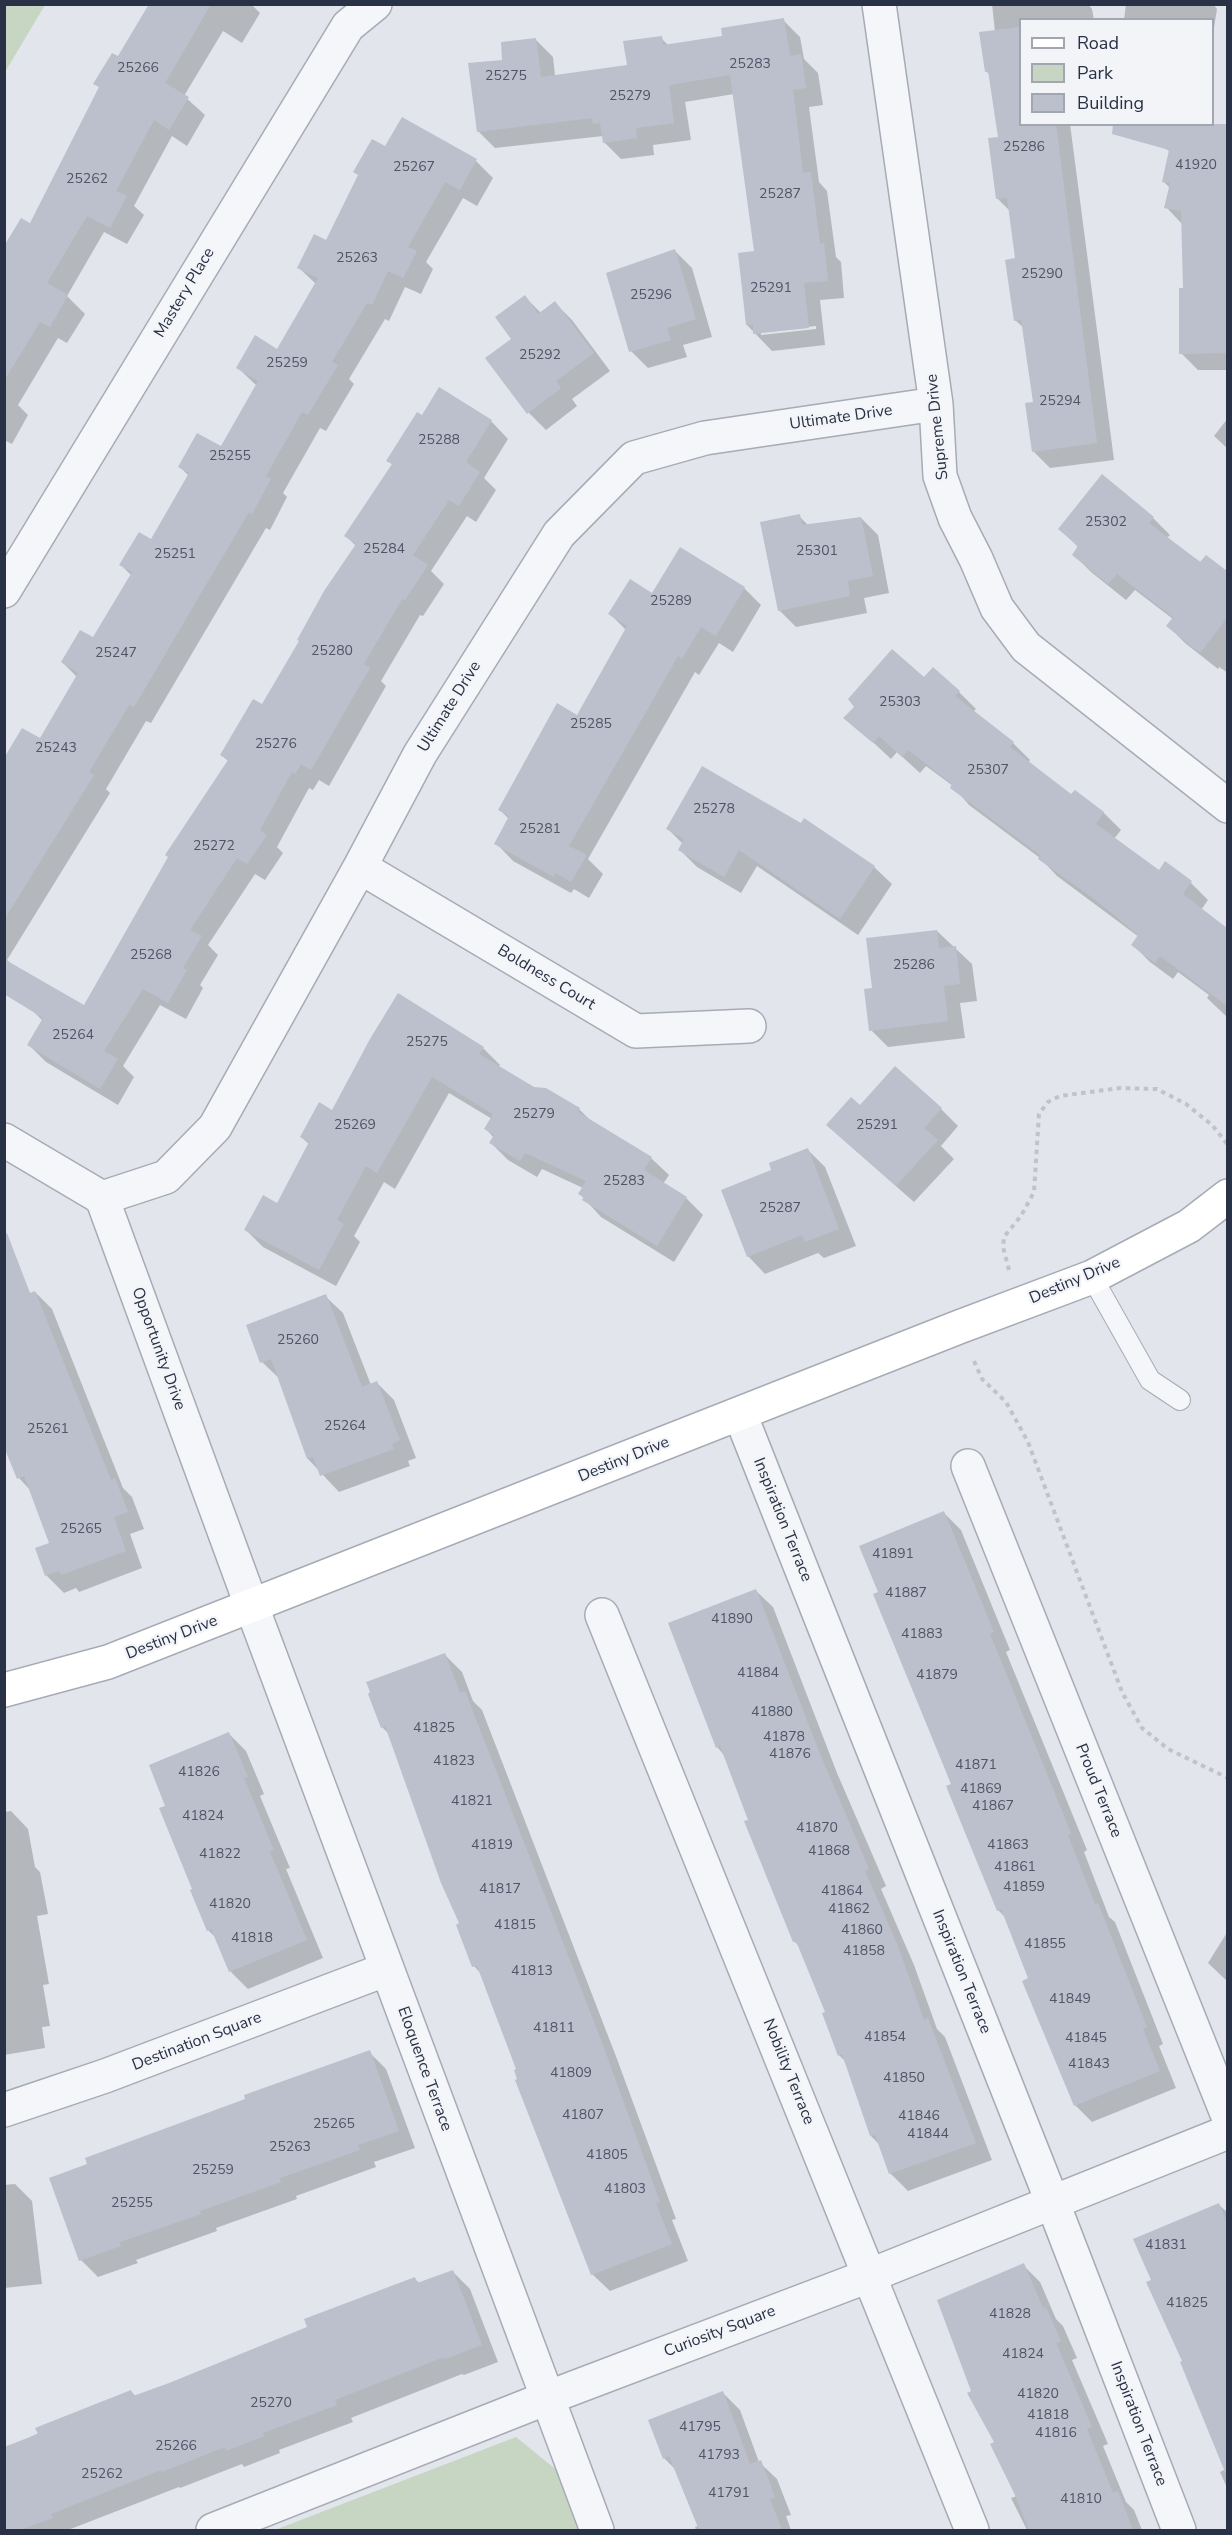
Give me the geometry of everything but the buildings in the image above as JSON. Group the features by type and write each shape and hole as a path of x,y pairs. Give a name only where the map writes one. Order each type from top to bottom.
{"street":[{"name":"Mastery Place","path":"4,591 348,26 375,4"},
{"name":"Supreme Drive","path":"879,4 936,404 940,476 955,518 997,608 1026,647 1227,806"},
{"name":"Ultimate Drive","path":"102,1198 166,1177 215,1126 360,867 420,754 559,534 634,459 705,438 936,404"},
{"name":"Boldness Court","path":"360,867 636,1031 748,1026"},
{"path":"4,1140 102,1198"},
{"name":"Destiny Drive","path":"4,1690 108,1662 959,1327 1092,1277 1189,1226 1227,1196"},
{"name":"Opportunity Drive","path":"102,1198 252,1607"},
{"name":"Inspiration Terrace","path":"740,1414 1052,2201 1179,2530"},
{"name":"Proud Terrace","path":"968,1466 1227,2116"},
{"name":"Eloquence Terrace","path":"252,1607 597,2530"},
{"name":"Nobility Terrace","path":"602,1615 871,2275 972,2530"},
{"name":"Destination Square","path":"4,2110 105,2076 387,1969"},
{"name":"Curiosity Square","path":"213,2530 547,2397 871,2275 1227,2132"}],"lane":[{"path":"1092,1277 1150,1380 1180,1400"}],"path":[{"path":"1019,1304 1005,1259 1004,1237 1021,1216 1034,1192 1039,1114 1048,1102 1060,1096 1120,1088 1157,1089 1186,1104 1212,1125 1227,1145"},
{"path":"959,1327 982,1379 1006,1402 1028,1442 1122,1692 1142,1728 1168,1749 1227,1778"}],"green space":[{"path":"4,5 45,5 5,72"},
{"path":"516,2437 564,2476 583,2530 275,2530"}]}
